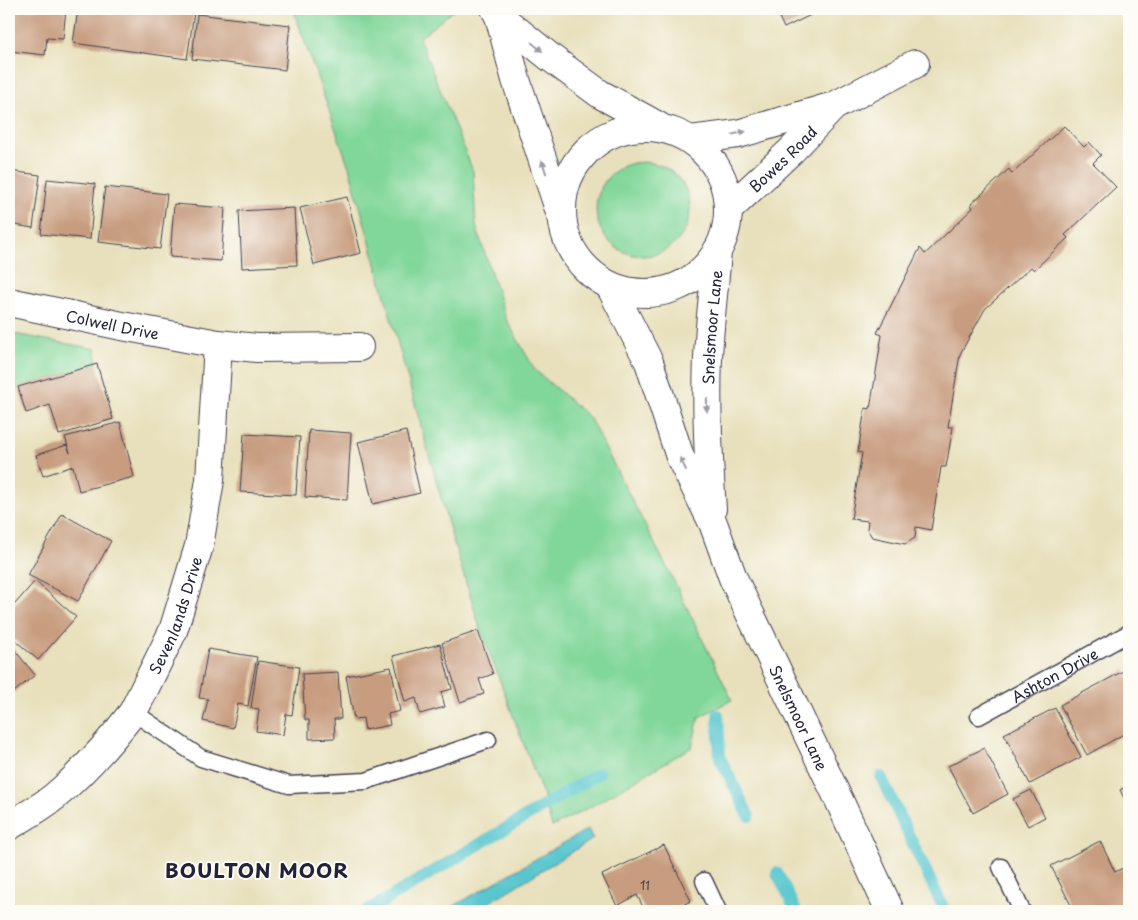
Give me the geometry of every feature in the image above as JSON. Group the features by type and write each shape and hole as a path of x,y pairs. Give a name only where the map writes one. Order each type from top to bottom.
{"street":[{"path":"497,12 551,58 600,94 661,128 690,140 706,153 718,170 726,189 728,210 725,231 717,251 702,270 681,285 658,292 633,293 610,286 590,274 575,256 565,235 560,213 516,80 497,12"},
{"name":"Bowes Road","path":"690,140 738,134 834,106 915,64"},
{"name":"Bowes Road","path":"728,210 792,150 834,106"},
{"path":"560,213 565,184 580,157 585,152 603,137 631,127 661,128"},
{"name":"Snelsmoor Lane","path":"713,523 708,451 707,398 709,340 717,251"},
{"name":"Snelsmoor Lane","path":"610,286 649,362 680,458 713,523 733,578 890,911"},
{"name":"Colwell Drive","path":"9,302 218,344 257,348 359,347"},
{"name":"Sevenlands Drive","path":"9,826 54,797 97,756 133,712 173,631 199,546 210,480 218,344"}],"lane":[{"name":"Ashton Drive","path":"979,716 1129,633"},
{"path":"133,712 201,758 289,785 366,781 488,740"},
{"path":"1001,867 1022,911"},
{"path":"704,881 718,911"}],"green space":[{"path":"293,9 455,9 419,38 473,171 476,226 506,319 535,370 589,417 675,583 732,700 699,717 692,747 552,827 543,795 480,628 451,534 349,167"},
{"path":"643,162 661,166 676,176 686,191 690,209 686,227 676,242 661,252 643,256 625,252 610,242 600,227 596,209 600,191 610,176 625,166"},
{"path":"9,333 96,349 97,364 9,391"}],"water":[{"path":"588,829 593,839 475,911 445,911"}],"building":[{"path":"9,9 66,9 63,39 47,38 45,55 9,51"},
{"path":"78,9 161,9 194,13 187,59 73,43"},
{"path":"775,9 823,9 784,28"},
{"path":"197,14 290,25 285,70 192,59"},
{"path":"1064,126 1084,147 1089,142 1101,155 1093,163 1116,187 1065,235 1068,238 1034,270 1031,267 985,309 960,354 948,427 953,427 946,467 941,467 931,530 916,527 915,538 905,544 872,537 867,529 868,521 851,519 862,453 858,452 865,408 870,409 882,335 877,333 920,248 925,254 973,208 971,204 1009,169 1012,174"},
{"path":"9,171 40,175 33,228 9,224"},
{"path":"47,179 95,184 90,239 41,234"},
{"path":"105,187 167,194 160,249 98,242"},
{"path":"347,197 361,253 314,265 300,208"},
{"path":"174,204 225,208 221,261 170,257"},
{"path":"294,208 297,265 242,268 239,211"},
{"path":"97,364 113,419 59,435 50,405 26,413 18,387"},
{"path":"120,422 134,477 79,491 73,466 43,476 36,455 67,445 70,453 65,437"},
{"path":"309,430 351,433 347,500 305,497"},
{"path":"406,431 420,493 373,504 358,442"},
{"path":"244,434 300,437 296,495 240,492"},
{"path":"62,514 111,541 78,601 28,575"},
{"path":"35,581 76,617 38,660 9,635 9,611"},
{"path":"478,631 493,674 479,679 484,694 460,702 442,643"},
{"path":"9,643 35,675 9,696"},
{"path":"440,644 452,689 441,692 445,707 420,714 416,698 405,702 393,656"},
{"path":"208,649 257,657 248,706 238,704 233,728 203,721 208,699 199,698"},
{"path":"258,661 299,667 292,715 286,714 283,735 256,731 259,709 251,708"},
{"path":"391,667 400,711 388,714 390,725 365,730 363,718 354,719 346,676"},
{"path":"1125,670 1129,678 1129,731 1087,755 1060,705"},
{"path":"338,672 341,719 334,719 335,738 309,739 309,720 305,720 302,674"},
{"path":"1055,708 1081,757 1030,784 1004,734"},
{"path":"984,748 1008,794 973,813 948,766"},
{"path":"1129,785 1129,802 1127,804 1120,790"},
{"path":"1031,790 1045,817 1028,826 1013,799"},
{"path":"1100,841 1115,872 1129,865 1129,904 1115,911 1074,911 1051,866"},
{"path":"664,845 691,901 669,911 645,911 637,895 617,906 602,875"}],"waterway":[{"path":"718,715 720,758 749,816"},
{"path":"367,911 599,773"},
{"path":"881,777 945,911"},
{"path":"777,873 796,911"}],"district":[{"name":"BOULTON MOOR","path":"257,870"}]}
